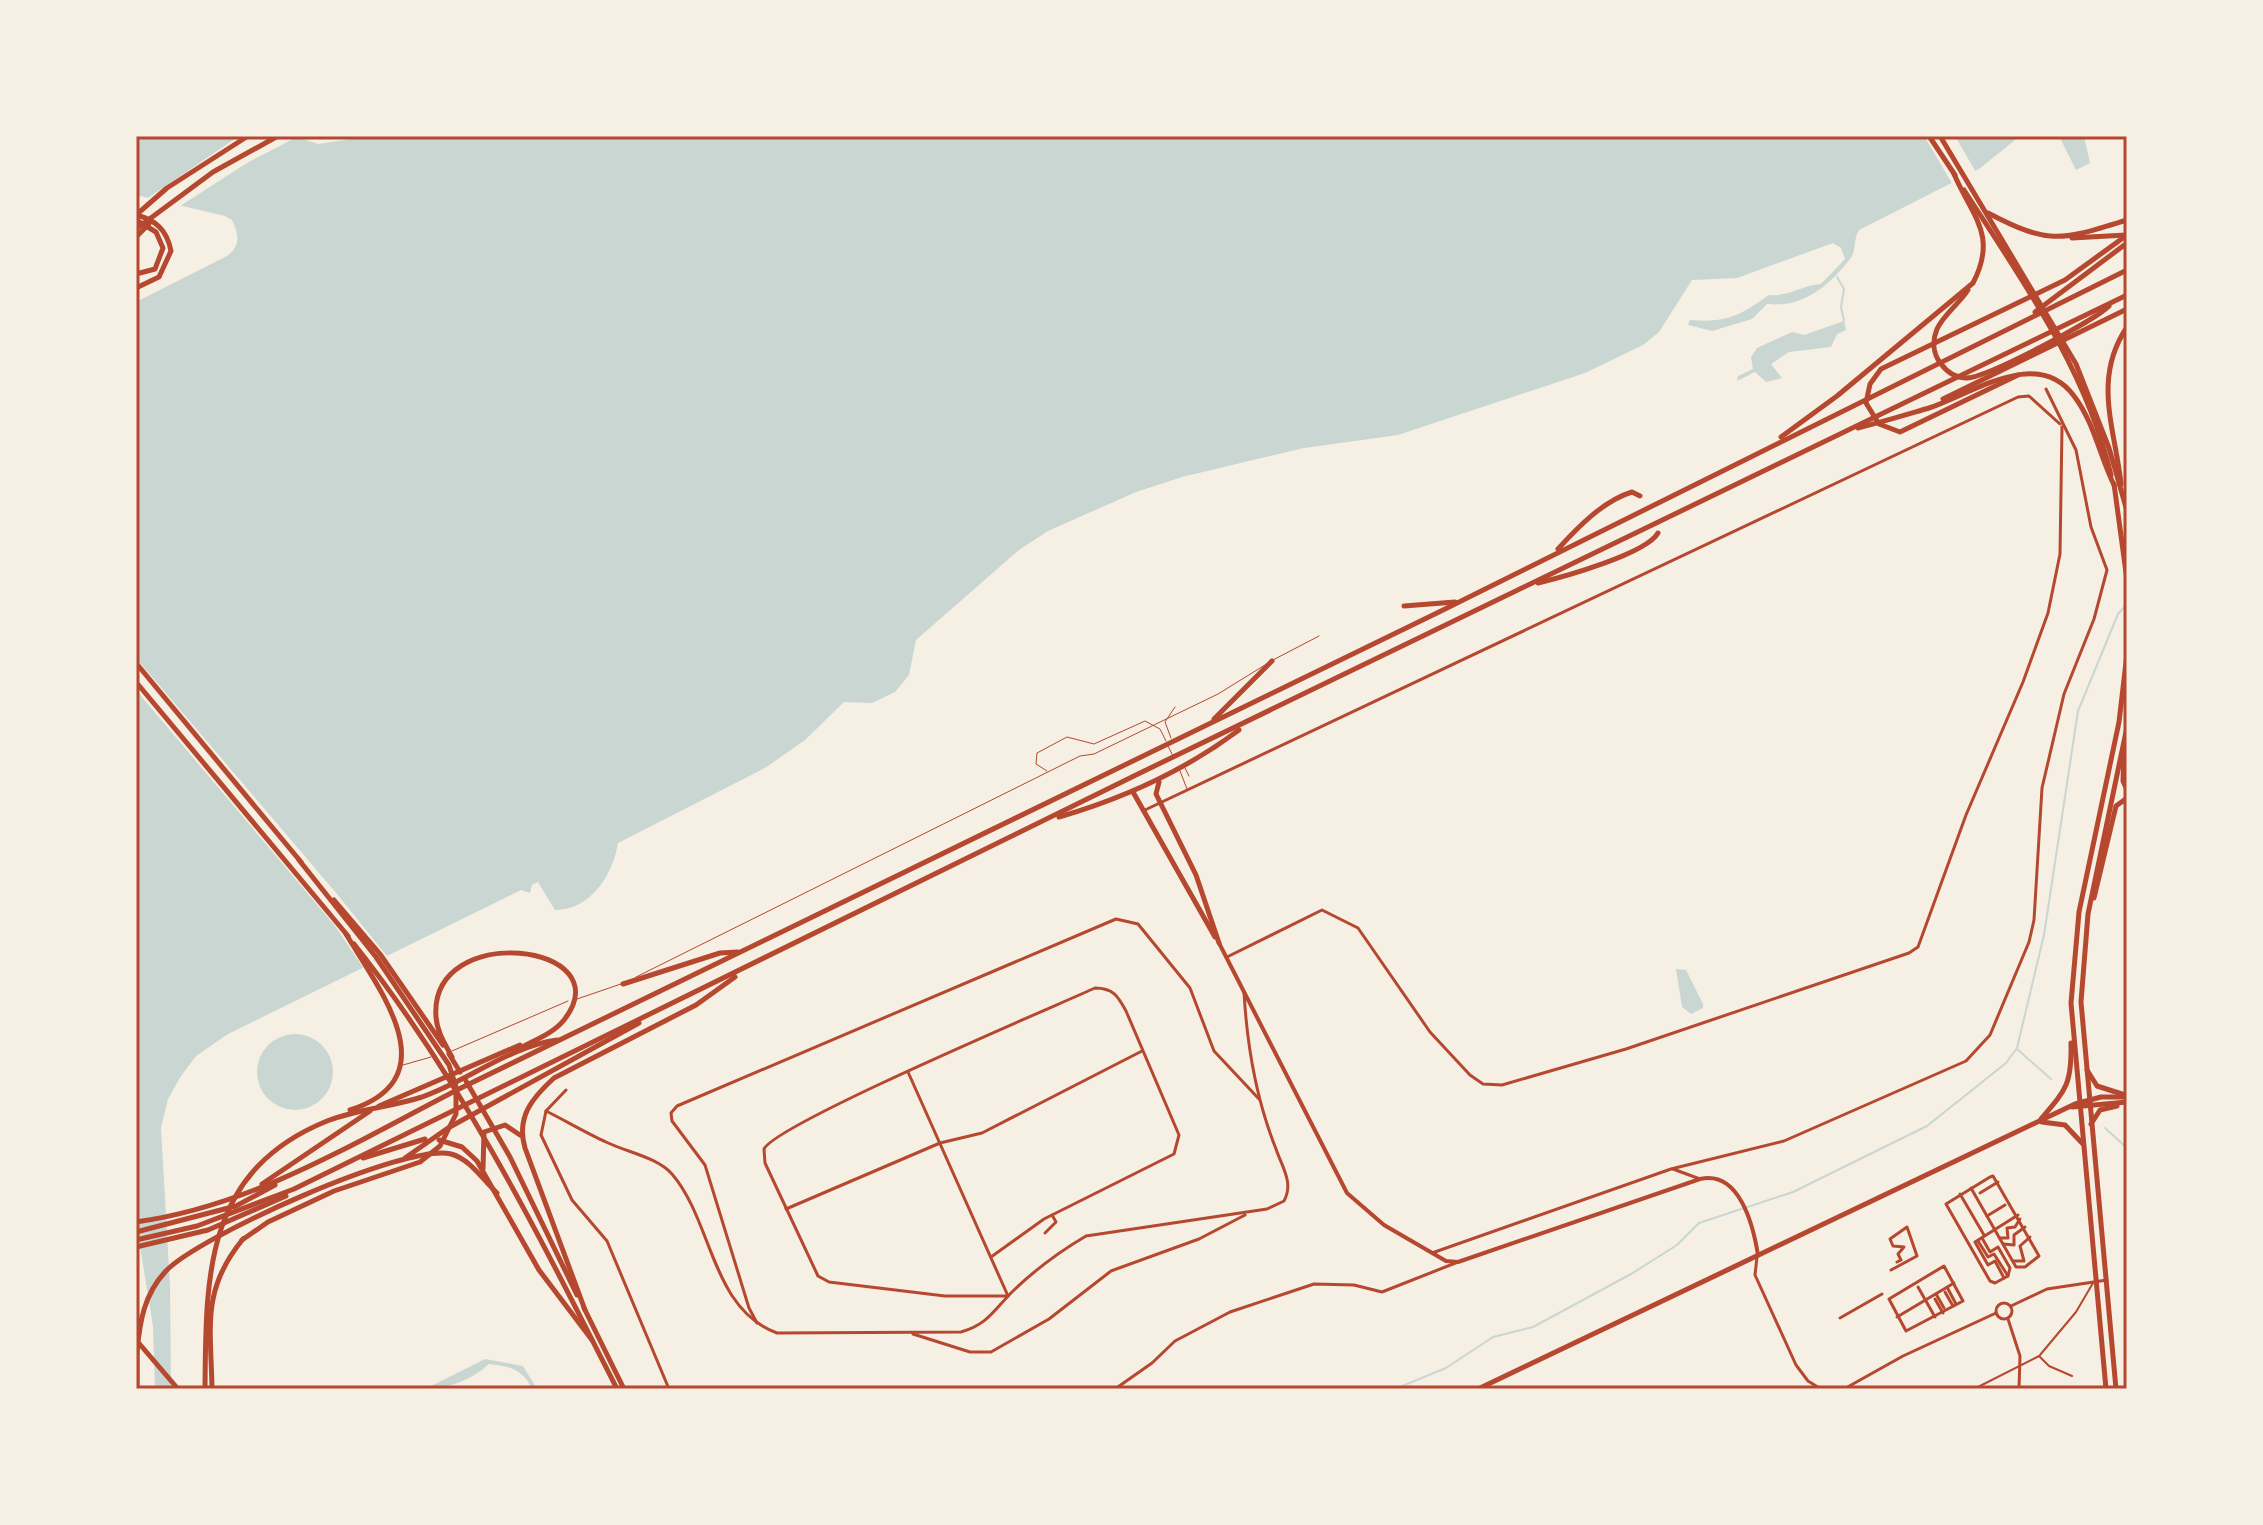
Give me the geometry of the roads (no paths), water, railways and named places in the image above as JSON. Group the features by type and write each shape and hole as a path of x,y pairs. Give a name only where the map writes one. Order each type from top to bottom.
{"main road":[{"path":"136,217 167,188 248,136"},
{"path":"137,232 170,202 225,165 278,136"},
{"path":"1929,136 2067,357 2090,407 2118,485"},
{"path":"1940,136 2076,364 2127,511"},
{"path":"1954,174 1983,233 1983,258 1973,283 1937,329 1934,347 1942,366 1960,377 1969,378 2100,315 2112,302"},
{"path":"1988,213 2026,231 2058,239 2127,235"},
{"path":"136,217 156,232 163,248 155,269 136,274"},
{"path":"136,217 156,223 163,230 171,251 159,277 136,288"},
{"path":"2058,239 2127,220"},
{"path":"2018,375 1910,430 1889,431 1871,414 1866,403 1867,392 1881,369 2065,280 2127,235"},
{"path":"2021,323 2126,244"},
{"path":"136,1232 193,1227 253,1199 286,1178 564,1039 1460,601 2127,270"},
{"path":"1767,447 1836,397 1973,283"},
{"path":"136,1240 193,1227 343,1166 429,1120 653,1014 2127,295"},
{"path":"1920,410 2127,309"},
{"path":"2127,327 2113,353 2106,390 2127,580"},
{"path":"1844,432 1920,410 1997,379 2034,375 2054,379 2074,394 2118,485"},
{"path":"1555,552 1579,527 1621,496 1632,492 1640,496"},
{"path":"1525,586 1586,571 1650,542 1658,533"},
{"path":"1404,606 1460,601"},
{"path":"2106,1389 2071,1019 2079,912 2119,722 2127,654"},
{"path":"1207,725 1272,661"},
{"path":"136,663 380,954 452,1057"},
{"path":"136,682 346,934 442,1067 499,1162 617,1389"},
{"path":"1047,821 1133,792 1161,779 1206,755 1250,722"},
{"path":"2127,727 2122,775 2127,790"},
{"path":"2116,1389 2082,1020 2088,914 2126,735"},
{"path":"1161,779 1156,786 1160,803 1205,900 1219,943"},
{"path":"1133,792 1195,906 1219,943"},
{"path":"2088,914 2098,888 2116,806 2127,798"},
{"path":"242,1240 268,1222 334,1191 394,1173 430,1155 448,1135 457,1104 453,1076 376,957 299,860"},
{"path":"1195,906 1205,900"},
{"path":"205,1389 206,1298 210,1264 220,1232 250,1177 273,1153 327,1118 377,1100 388,1092 403,1066 404,1051 398,1030 346,934"},
{"path":"623,984 720,953 743,952"},
{"path":"310,1129 451,1085 497,1060 536,1039 557,1027 565,1019 573,994 566,971 548,957 533,953 493,954 458,971 437,1004 440,1033 452,1057 510,1157 624,1389"},
{"path":"525,1148 521,1126 525,1112 537,1093 554,1078 696,1005 750,966"},
{"path":"388,1166 448,1128 614,1040 653,1014"},
{"path":"2037,1123 2066,1090 2071,1067 2072,1027"},
{"path":"254,1189 385,1102 536,1039"},
{"path":"497,1060 541,1042 564,1039"},
{"path":"2085,1066 2097,1086 2127,1099"},
{"path":"1478,1389 2072,1107 2127,1099"},
{"path":"2091,1125 2100,1110 2127,1099"},
{"path":"2037,1123 2065,1125 2084,1144"},
{"path":"484,1170 483,1137 492,1127 511,1127 520,1134 585,1310"},
{"path":"343,1166 425,1139"},
{"path":"439,1140 462,1147 484,1170 539,1270 592,1340"},
{"path":"137,1351 141,1317 158,1280 197,1247 225,1230 325,1187 428,1154 450,1154 471,1166 497,1193"},
{"path":"136,1222 188,1212 286,1178"},
{"path":"136,1247 279,1199 305,1184"},
{"path":"212,1389 212,1292 221,1271 242,1240 281,1207"},
{"path":"136,1294 137,1389"},
{"path":"136,1340 178,1389"}],"street":[{"path":"1432,1253 1671,1169 1784,1141 1966,1061 1990,1035 2029,942 2034,920 2042,788 2064,694 2094,619 2107,570 2091,527 2076,450 2062,427 2046,389"},
{"path":"1145,810 2018,397 2029,396 2062,427 2060,554 2048,613 2023,682 1966,815 1918,947 1909,953 1626,1049 1502,1085 1483,1084 1470,1075 1430,1032 1358,928 1322,910 1227,957"},
{"path":"758,1324 749,1308 705,1165 672,1121 671,1113 677,1106 1116,919 1138,924 1190,988 1214,1051 1259,1099"},
{"path":"1219,943 1347,1193 1384,1225 1432,1253 1458,1262"},
{"path":"991,1257 1052,1215 1174,1154 1179,1147 1179,1135 1142,1051 1116,994 1107,988 1095,988 820,1111 767,1142 765,1163 813,1269 824,1280 945,1296 1008,1296"},
{"path":"546,1111 603,1141 660,1164 672,1174 703,1231 733,1300 758,1324 777,1333 961,1332 979,1327 1008,1296 1063,1249 1086,1236 1277,1206 1289,1192 1259,1099 1246,1033 1243,989"},
{"path":"786,1209 940,1143 982,1133 1142,1051"},
{"path":"908,1072 1008,1296"},
{"path":"566,1090 546,1111 541,1135 572,1200 607,1241 669,1389"},
{"path":"1671,1169 1700,1179"},
{"path":"1960,1194 1990,1252 1998,1247 2010,1268 2006,1277 1995,1283 1990,1281 1946,1206 1960,1194 1992,1176 2025,1227 2038,1258 2021,1268 2012,1261 1971,1188"},
{"path":"1115,1389 1131,1380 1175,1341 1230,1312 1314,1284 1354,1285 1382,1292 1432,1276 1458,1262 1700,1179 1720,1178 1730,1183 1736,1193 1755,1239 1758,1255 1755,1275 1796,1365 1808,1381 1821,1389"},
{"path":"1983,1193 1998,1182"},
{"path":"1996,1203 1999,1209"},
{"path":"1987,1216 2005,1205"},
{"path":"903,1332 970,1352 991,1352 1049,1319 1111,1271 1199,1239 1248,1212"},
{"path":"1045,1233 1056,1222 1052,1215"},
{"path":"2006,1277 1995,1261 1988,1265 1975,1242 2019,1217"},
{"path":"1999,1238 2008,1238 2007,1228 2015,1227 2019,1217"},
{"path":"1891,1270 1915,1258 1918,1251 1907,1227 1890,1240 1892,1246 1903,1245 1904,1250"},
{"path":"2003,1244 2014,1245 2014,1235 2025,1227"},
{"path":"1981,1237 1988,1257 1994,1254 2006,1277"},
{"path":"2012,1261 2024,1261 2020,1246 2030,1237"},
{"path":"1897,1262 1901,1260 1898,1254 1904,1250 1918,1251"},
{"path":"1897,1317 1925,1300 1943,1301 1954,1305 1963,1300 1954,1283 1944,1266 1931,1273 1890,1298 1897,1317 1910,1332 1935,1317 1943,1301 1946,1290 1954,1283"},
{"path":"1844,1389 1903,1356 1996,1313 2000,1304 2011,1306 2047,1289 2107,1280"},
{"path":"1974,1389 2039,1356 2076,1312 2095,1282"},
{"path":"1918,1287 1935,1317"},
{"path":"1943,1301 1946,1290"},
{"path":"1840,1318 1882,1294"},
{"path":"1943,1301 1954,1305"},
{"path":"2008,1319 2013,1313 2011,1306"},
{"path":"1996,1313 2002,1319 2008,1319"},
{"path":"2008,1319 2021,1364 2019,1389"},
{"path":"2039,1356 2046,1359 2049,1366 2072,1376"}],"lane":[{"path":"403,1065 465,1047 557,1003 623,984 1049,771 1218,695 1245,675 1319,636"},
{"path":"1175,707 1165,722 1189,776"},
{"path":"1049,771 1036,764 1036,756 1041,749 1072,736 1090,744 1140,722 1152,723 1160,729 1187,790"}],"waterway":[{"path":"1837,277 1844,289 1841,307 1844,321"},
{"path":"1395,1389 1446,1368 1493,1337 1533,1327 1631,1274 1677,1245 1699,1223 1793,1192 1927,1126 2006,1063 2017,1048 2044,935 2078,711 2118,614 2127,604"},
{"path":"2017,1049 2051,1079"},
{"path":"2105,1128 2127,1148"}]}
